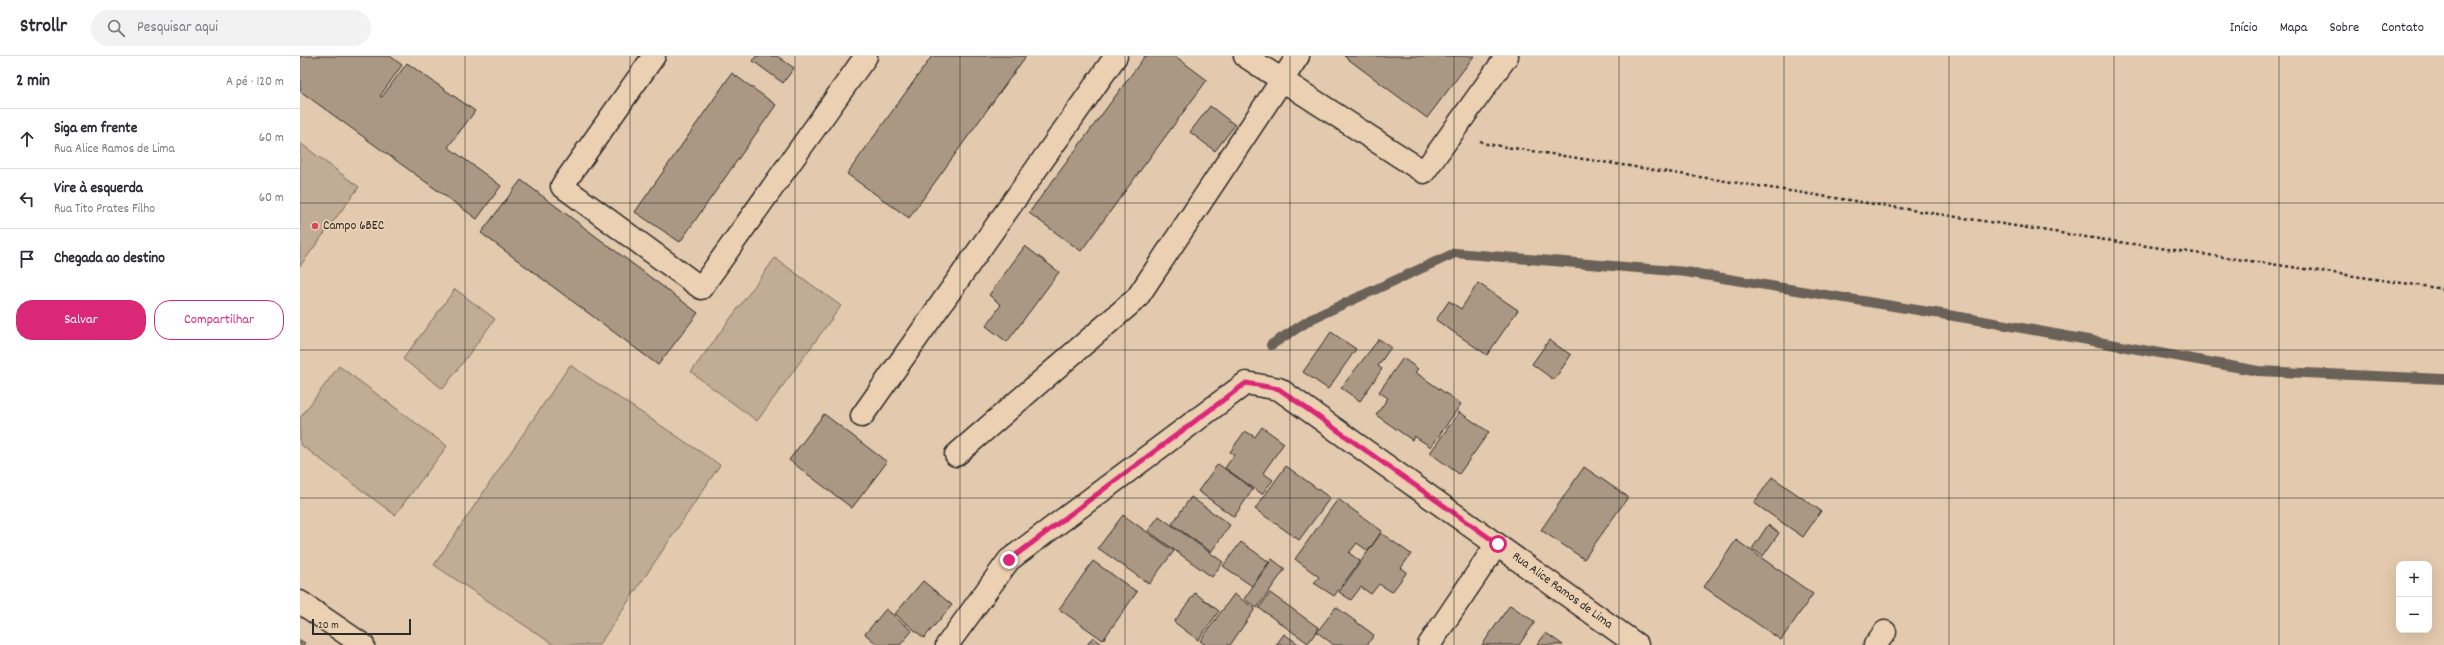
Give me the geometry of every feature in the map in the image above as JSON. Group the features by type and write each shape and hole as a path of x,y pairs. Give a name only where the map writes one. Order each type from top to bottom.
{"street":[{"path":"654,56 562,186 701,288 866,56"},
{"path":"862,416 1116,56"},
{"path":"1245,56 1424,172 1506,56"},
{"path":"956,455 1137,298 1298,56"},
{"name":"Rua Alice Ramos de Lima","path":"947,645 1009,560 1246,383 1279,389 1498,544 1637,645"},
{"path":"1429,645 1498,544"},
{"path":"300,602 363,645"}],"path":[{"path":"1453,131 1487,144 2112,241 2444,288"}],"shaded area":[{"name":"Campo 6BEC","path":"300,143 359,187 300,266"},
{"path":"775,258 841,306 757,421 691,372"},
{"path":"455,289 495,319 443,389 403,359"},
{"path":"570,365 720,465 599,645 554,645 434,565"},
{"path":"339,366 447,446 395,515 300,444 300,418"}],"building":[{"path":"300,56 390,56 402,65 380,96 382,97 407,63 475,111 448,147 501,186 477,219 300,91"},
{"path":"756,56 777,56 794,68 783,83 753,61"},
{"path":"932,56 1026,56 909,218 847,174"},
{"path":"1145,56 1175,56 1207,80 1081,251 1029,213"},
{"path":"1344,56 1474,56 1427,118"},
{"path":"732,73 776,105 680,242 635,212"},
{"path":"1210,106 1235,125 1215,151 1190,132"},
{"path":"521,180 698,313 658,365 481,233"},
{"path":"1025,246 1059,272 1007,342 986,326 1001,305 989,295"},
{"path":"1478,283 1518,310 1487,355 1436,320 1449,301 1461,309"},
{"path":"1331,332 1356,349 1328,389 1303,372"},
{"path":"1379,339 1391,347 1378,366 1382,369 1360,401 1341,388"},
{"path":"1549,340 1571,355 1554,380 1532,364"},
{"path":"1403,358 1418,369 1415,372 1461,404 1431,447 1414,436 1412,440 1376,415 1388,398 1379,392"},
{"path":"1459,412 1489,432 1459,474 1430,453"},
{"path":"824,414 887,462 852,508 789,460"},
{"path":"1262,427 1284,443 1263,473 1273,480 1262,494 1225,468 1234,455 1230,452 1245,431 1255,437"},
{"path":"1218,464 1253,489 1234,517 1198,491"},
{"path":"1286,466 1330,498 1299,540 1255,509"},
{"path":"1584,467 1628,497 1584,559 1541,530"},
{"path":"1772,477 1821,511 1803,537 1754,503"},
{"path":"1191,497 1230,525 1211,552 1172,524"},
{"path":"1338,499 1382,531 1368,551 1357,543 1349,553 1360,561 1334,596 1314,583 1319,577 1295,559"},
{"path":"1123,515 1174,551 1149,584 1098,548"},
{"path":"1159,516 1223,562 1212,577 1148,531"},
{"path":"1768,525 1779,533 1763,556 1752,549"},
{"path":"1381,533 1411,554 1401,568 1407,572 1392,592 1379,584 1371,594 1361,587 1351,600 1339,592"},
{"path":"1736,540 1813,594 1781,640 1704,587"},
{"path":"1241,542 1269,562 1252,586 1223,566"},
{"path":"1272,559 1285,569 1257,608 1244,599"},
{"path":"1093,561 1137,592 1103,640 1059,609"},
{"path":"923,581 952,605 924,638 895,614"},
{"path":"1195,593 1219,611 1198,640 1174,622"},
{"path":"1270,593 1319,628 1308,643 1259,608"},
{"path":"1234,594 1255,609 1230,645 1206,645 1200,641"},
{"path":"1510,605 1535,622 1519,645 1482,645"},
{"path":"1336,607 1374,635 1367,645 1334,645 1317,632"},
{"path":"886,609 912,631 900,645 878,645 865,634"},
{"path":"1546,633 1563,645 1537,645"},
{"path":"1284,634 1300,645 1276,645"},
{"path":"1093,637 1103,645 1087,645"},
{"path":"300,640 305,643 303,645 300,645"}],"waterway":[{"path":"1271,345 1313,318 1455,253 1686,272 1978,320 2258,371 2444,379"}],"place":[{"name":"Campo 6BEC","path":"315,226"}],"route":[{"path":"1009,560 1246,383 1279,389 1498,544"}]}
